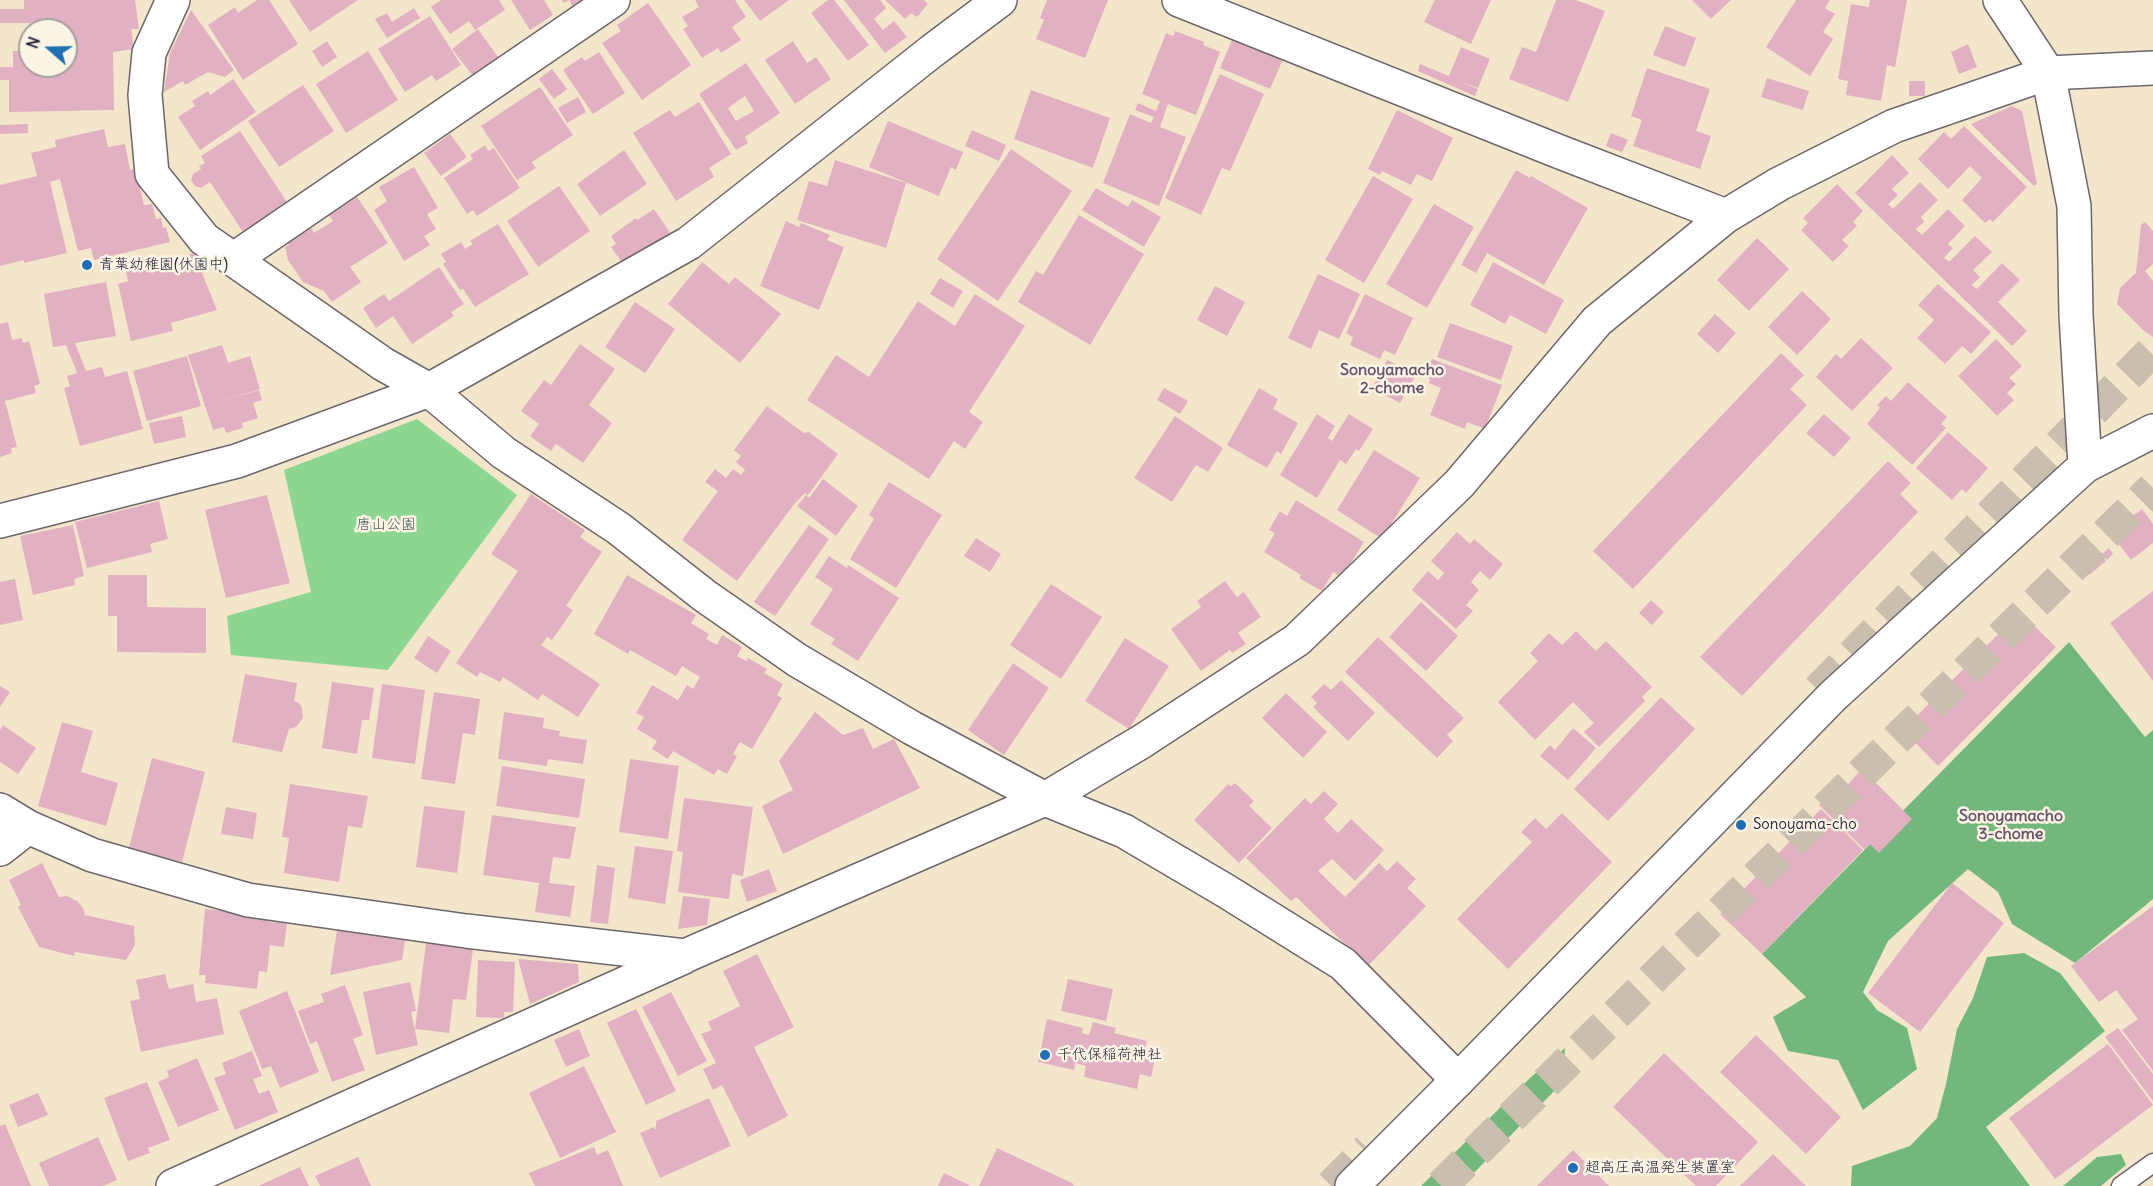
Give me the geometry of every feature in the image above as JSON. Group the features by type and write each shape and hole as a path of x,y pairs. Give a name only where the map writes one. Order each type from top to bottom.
{"street":[{"path":"172,0 149,54 145,95 152,174 204,239 383,364 429,390 504,453 618,528 705,596 797,660 912,728 1045,799 1124,831 1343,964 1458,1080"},
{"path":"234,260 613,0"},
{"path":"0,521 237,461 429,390 689,243 1000,0"},
{"path":"1179,0 1726,216"},
{"path":"2000,0 2048,73 2074,206 2076,315 2085,466"},
{"path":"173,1186 686,956 1045,799 1141,742 1298,640 1460,484 1598,321 1726,216 1779,184 1894,126 2048,73 2153,68"},
{"path":"1352,1186 1833,696 2085,466 2153,431"},
{"path":"0,810 28,827 92,855 249,900 466,931 686,956"},
{"path":"0,849 28,827"}],"lane":[{"path":"2121,1186 2153,1163"}],"green space":[{"name":"唐山公園","path":"417,419 517,495 388,670 231,655 227,616 311,592 284,470"},
{"path":"2069,642 2145,737 2153,730 2153,899 2075,963 2012,924 1998,892 1968,869 1888,941 1863,992 1877,1010 1907,1028 1917,1069 1863,1110 1838,1060 1788,1051 1773,1017 1806,997 1762,954"},
{"path":"2024,953 2060,973 2105,1031 1986,1127 2030,1186 1851,1186 1852,1166 1910,1146 1937,1118 1957,1029 1973,998 1987,957"},
{"path":"1565,1048 1563,1082 1461,1186 1421,1186 1530,1078"},
{"path":"2121,1154 2126,1165 2101,1186 2063,1186 2097,1157"}],"building":[{"path":"24,0 135,0 139,29 131,29 134,49 113,52 114,110 9,112 9,80 0,80 0,67 13,67 13,51 18,51 18,78 78,78 78,18 18,18 18,23 0,23 0,9 24,9"},
{"path":"257,0 269,0 298,44 243,80 208,25 235,7 238,13"},
{"path":"289,0 358,0 310,32"},
{"path":"441,0 499,0 505,10 475,30 469,21 450,34 431,7"},
{"path":"511,0 544,0 553,15 530,30"},
{"path":"569,0 596,0 577,13"},
{"path":"695,0 735,0 746,17 732,27 741,40 721,53 718,48 702,58 683,29 688,26 682,17 699,7"},
{"path":"744,0 789,0 760,21"},
{"path":"828,0 834,0 869,45 848,61 811,13"},
{"path":"844,0 880,0 886,8 874,19 883,30 894,21 907,37 885,53"},
{"path":"885,0 924,0 928,4 917,17 911,13 905,19"},
{"path":"1047,0 1108,0 1085,58 1036,39 1044,20 1040,18"},
{"path":"1435,0 1491,0 1471,44 1424,22"},
{"path":"1556,0 1576,0 1605,11 1568,102 1509,79 1522,47 1536,52"},
{"path":"1692,0 1731,0 1711,19"},
{"path":"1796,0 1830,0 1825,8 1835,14 1823,32 1833,39 1810,76 1766,47"},
{"path":"1870,0 1907,0 1895,67 1887,65 1881,101 1846,95 1848,81 1838,79 1851,4 1869,7"},
{"path":"648,3 691,65 642,100 602,43 621,31 617,25"},
{"path":"414,8 420,18 387,38 375,19 387,13 392,22"},
{"path":"191,10 234,70 225,77 208,72 185,85 183,81 164,92 170,53"},
{"path":"430,16 461,65 436,81 432,75 405,92 378,49"},
{"path":"1665,26 1696,38 1685,67 1653,55"},
{"path":"478,29 498,57 473,76 452,49"},
{"path":"1175,31 1204,42 1203,45 1220,52 1196,115 1168,104 1160,127 1186,137 1159,206 1103,183 1130,114 1151,123 1154,117 1135,110 1138,103 1156,111 1160,101 1142,94 1166,33 1173,36"},
{"path":"1233,38 1283,59 1270,89 1220,68"},
{"path":"327,41 337,57 322,67 312,51"},
{"path":"793,41 807,63 816,57 831,79 795,104 765,60"},
{"path":"1968,44 1977,67 1959,74 1951,52"},
{"path":"1461,47 1490,59 1478,88 1461,82 1478,89 1475,96 1418,71 1420,64 1449,76"},
{"path":"368,51 398,100 346,133 316,84"},
{"path":"599,52 625,93 593,114 563,70 582,57 585,61"},
{"path":"746,63 780,113 745,137 748,143 736,150 699,94","holes":["745,96 754,111 736,121 728,108"]},
{"path":"1647,68 1710,89 1696,131 1711,136 1700,169 1633,146 1642,120 1631,116"},
{"path":"552,69 567,89 554,99 539,79"},
{"path":"1220,74 1264,94 1230,171 1222,168 1201,215 1165,198"},
{"path":"1767,78 1809,91 1803,110 1761,97"},
{"path":"233,79 256,112 200,150 178,117 195,106 192,101 208,91 210,95"},
{"path":"1909,81 1925,81 1925,96 1909,96"},
{"path":"303,85 334,131 279,167 248,121"},
{"path":"540,87 573,135 532,162 536,168 517,180 481,126"},
{"path":"1031,90 1110,118 1093,168 1014,139"},
{"path":"578,97 586,112 567,123 558,108"},
{"path":"699,102 731,154 709,168 714,177 676,201 633,133 670,110 675,117"},
{"path":"2012,106 2022,111 2037,184 2034,186 1971,124"},
{"path":"1397,110 1453,138 1432,181 1417,174 1411,185 1382,171 1380,175 1368,169"},
{"path":"888,121 963,152 956,170 951,167 939,196 869,167"},
{"path":"28,124 28,133 0,134 0,125"},
{"path":"1964,126 2027,187 1993,222 1990,219 1985,223 1962,200 1982,178 1970,166 1948,189 1918,159 1944,132 1951,139"},
{"path":"104,129 108,147 125,144 130,170 135,169 144,205 152,204 156,219 161,218 163,228 166,227 170,242 94,260 91,248 78,251 60,179 50,182 67,253 0,266 0,185 37,176 31,153 56,147 55,140"},
{"path":"972,130 1006,145 999,161 965,146"},
{"path":"240,131 287,202 243,232 210,182 201,188 195,186 191,180 193,174 201,169 199,166 205,163 201,156"},
{"path":"1611,133 1628,140 1622,152 1606,146"},
{"path":"450,134 467,157 441,176 424,153"},
{"path":"485,145 488,151 494,148 520,188 477,216 473,210 467,214 444,178 473,159 470,155"},
{"path":"1011,149 1072,191 998,301 937,259"},
{"path":"624,150 647,184 600,216 577,184"},
{"path":"1892,155 1909,173 1892,189 1898,195 1888,204 1893,209 1920,182 1938,200 1921,217 1924,222 1916,229 1922,235 1948,209 1965,226 1948,244 1953,248 1944,258 1949,262 1975,236 1992,252 1973,270 1980,277 1972,285 1977,289 2002,263 2020,280 1998,302 2027,331 2012,346 1855,193"},
{"path":"835,160 906,183 886,248 797,220 809,181 827,186"},
{"path":"414,167 438,208 427,214 436,229 424,236 430,245 404,261 374,210 387,201 379,187"},
{"path":"1516,170 1588,208 1544,285 1487,253 1476,273 1461,265"},
{"path":"1373,176 1413,199 1364,283 1325,260"},
{"path":"1837,184 1863,211 1853,222 1857,226 1842,240 1849,246 1833,262 1801,230 1808,223 1803,218"},
{"path":"559,186 590,231 538,267 507,221"},
{"path":"1096,188 1128,207 1132,200 1161,217 1144,247 1082,210"},
{"path":"357,197 388,243 350,267 361,282 332,302 324,291 303,282 288,260 285,247 311,228 314,233 333,221 329,215"},
{"path":"1434,204 1474,227 1427,308 1386,284"},
{"path":"654,209 671,234 655,245 653,243 623,264 611,247 616,244 611,236 636,218 637,220"},
{"path":"1079,215 1144,254 1090,345 1018,302 1036,271 1043,275"},
{"path":"786,221 799,227 801,223 830,235 827,240 844,247 819,310 760,286"},
{"path":"2145,222 2153,231 2153,264 2145,271 2153,281 2153,337 2117,304 2120,288 2136,273 2141,225"},
{"path":"498,224 529,274 475,307 463,289 460,290 443,264 446,262 441,254 461,242 465,249 473,244 470,241"},
{"path":"1757,238 1789,269 1749,311 1717,280"},
{"path":"194,253 217,310 171,323 173,331 131,341 118,284 128,281 126,271"},
{"path":"702,262 729,284 735,277 781,314 740,363 668,304"},
{"path":"1493,262 1564,300 1546,334 1510,315 1505,324 1470,305"},
{"path":"439,267 464,304 451,312 454,316 412,344 393,316 376,328 363,308 384,294 389,301"},
{"path":"1318,274 1360,294 1339,339 1319,330 1311,349 1288,338"},
{"path":"940,278 963,291 953,308 930,294"},
{"path":"106,282 116,336 75,343 86,371 102,367 105,377 127,371 143,429 80,446 64,388 70,386 67,376 77,373 66,345 53,347 44,294"},
{"path":"1938,284 1991,332 1971,354 1962,346 1945,364 1917,338 1934,320 1918,305"},
{"path":"1215,286 1245,302 1227,336 1197,320"},
{"path":"1802,291 1831,319 1797,355 1768,327"},
{"path":"975,294 1025,326 969,412 983,422 965,449 954,441 929,479 807,400 836,355 869,377 918,301 955,326"},
{"path":"1365,294 1413,318 1395,355 1384,350 1380,359 1350,345 1353,337 1346,333"},
{"path":"635,302 675,329 645,373 605,347"},
{"path":"1715,314 1736,333 1718,353 1697,334"},
{"path":"8,322 12,340 22,338 23,343 29,341 40,384 34,386 36,393 5,401 17,447 11,448 12,453 0,457 0,324"},
{"path":"1450,323 1513,346 1501,380 1437,357"},
{"path":"1861,338 1893,368 1852,411 1816,377 1836,354 1841,359"},
{"path":"1996,339 2022,366 2009,378 2016,384 2007,393 2014,400 1997,416 1958,376"},
{"path":"580,344 615,369 589,405 612,423 583,463 556,444 551,451 530,436 539,424 521,411 544,380 551,385"},
{"path":"222,345 228,363 250,356 260,389 219,402 259,390 262,400 253,403 258,418 242,423 243,428 226,433 224,427 213,430 188,355"},
{"path":"1781,353 1804,375 1790,389 1807,405 1633,589 1593,551"},
{"path":"187,356 201,406 147,421 133,371"},
{"path":"1432,359 1502,385 1485,429 1467,422 1465,429 1430,415 1441,388 1429,383 1430,379 1425,377"},
{"path":"1387,360 1416,375 1400,403 1372,388"},
{"path":"1908,382 1947,417 1941,424 1946,428 1912,465 1867,424 1880,408 1877,405 1886,396 1891,401"},
{"path":"1164,388 1188,401 1180,414 1157,400"},
{"path":"1259,388 1278,399 1273,409 1298,423 1281,454 1277,451 1267,468 1227,445"},
{"path":"767,406 804,433 809,432 838,454 808,495 805,493 795,503 737,581 682,540 718,491 705,482 715,469 726,478 733,469 741,475 745,470 736,462 741,456 734,450"},
{"path":"1317,414 1335,426 1328,438 1332,441 1349,414 1373,429 1359,451 1356,449 1346,464 1340,460 1317,498 1280,475"},
{"path":"1824,414 1851,438 1834,457 1806,433"},
{"path":"182,416 186,437 154,444 149,423"},
{"path":"1175,416 1223,448 1208,472 1196,465 1172,502 1134,478"},
{"path":"1948,432 1988,468 1966,493 1962,489 1952,500 1916,468"},
{"path":"1374,450 1420,478 1382,539 1337,510"},
{"path":"1888,461 1911,483 1900,494 1918,512 1742,696 1700,657"},
{"path":"823,479 858,506 836,536 797,506 806,495 809,498"},
{"path":"889,482 942,515 896,588 850,559 874,519 869,515"},
{"path":"531,494 585,530 580,537 602,552 566,606 573,610 552,640 547,637 541,645 600,684 578,717 542,694 538,700 503,677 500,682 480,672 477,677 456,663 518,571 491,554"},
{"path":"267,495 290,583 226,598 205,510"},
{"path":"1296,500 1364,542 1342,577 1333,572 1322,591 1299,578 1301,575 1264,552 1275,533 1269,530 1280,511 1287,516"},
{"path":"159,501 168,539 150,544 152,552 87,568 75,522"},
{"path":"2142,509 2153,524 2153,543 2131,560 2110,533"},
{"path":"73,525 84,576 74,579 75,585 33,595 20,536"},
{"path":"809,525 829,539 775,616 754,602"},
{"path":"1457,532 1470,544 1474,539 1503,564 1490,580 1480,571 1471,582 1479,590 1466,605 1473,611 1456,629 1412,590 1428,571 1438,580 1444,573 1431,561"},
{"path":"976,538 1001,554 990,572 964,556"},
{"path":"2109,548 2113,554 2107,560 2102,554"},
{"path":"2100,553 2106,561 2089,575 2082,567"},
{"path":"829,556 847,568 848,565 899,598 858,661 831,644 835,639 810,624 833,589 815,577"},
{"path":"108,575 147,575 147,607 206,608 206,653 117,652 117,616 108,616"},
{"path":"627,575 696,615 691,623 709,634 706,639 717,645 722,635 742,647 737,656 746,661 748,658 767,669 764,673 783,684 777,695 782,698 752,749 740,742 733,754 737,756 727,774 718,769 714,775 673,751 668,759 652,749 657,741 637,729 644,717 636,713 652,685 678,700 687,685 693,689 700,677 682,666 676,676 630,650 628,654 594,634"},
{"path":"15,579 23,620 0,625 0,582"},
{"path":"1225,581 1237,597 1244,592 1261,617 1238,633 1246,644 1232,653 1230,650 1201,671 1171,629 1201,607 1197,601"},
{"path":"1051,584 1102,617 1061,679 1010,645"},
{"path":"2153,591 2153,681 2110,623"},
{"path":"1651,600 1664,612 1652,625 1639,613"},
{"path":"1421,602 1458,636 1426,671 1389,637"},
{"path":"2020,612 2056,647 1938,766 1903,730"},
{"path":"1576,631 1596,651 1606,641 1652,687 1642,697 1645,701 1599,747 1584,732 1594,723 1573,702 1535,740 1498,702 1538,661 1530,653 1549,633 1562,645"},
{"path":"428,636 451,651 437,673 414,658"},
{"path":"1378,637 1464,718 1447,735 1453,741 1437,758 1345,672"},
{"path":"1125,638 1169,666 1129,729 1085,701"},
{"path":"1013,663 1049,688 1004,755 968,730"},
{"path":"245,674 297,683 294,701 302,708 303,718 296,727 289,729 282,752 232,742"},
{"path":"1341,680 1375,713 1348,741 1313,707 1317,703 1311,697 1324,684 1331,690"},
{"path":"332,682 374,688 369,720 362,720 357,754 322,748"},
{"path":"382,684 425,690 415,764 372,758"},
{"path":"0,686 10,692 0,707"},
{"path":"434,692 480,699 475,735 463,733 455,784 421,779"},
{"path":"1286,693 1327,732 1303,758 1262,718"},
{"path":"1661,697 1695,729 1608,821 1574,789"},
{"path":"504,712 544,718 543,728 560,731 559,736 587,740 583,764 548,759 547,766 498,759"},
{"path":"815,712 843,735 863,728 873,749 894,739 920,788 783,854 762,806 793,790 779,761"},
{"path":"62,722 93,731 81,772 118,783 106,826 38,806"},
{"path":"3,725 36,748 18,774 0,762 0,730"},
{"path":"1573,728 1596,748 1568,780 1540,756 1550,745 1555,750"},
{"path":"152,758 205,772 182,862 129,848"},
{"path":"630,759 679,766 668,839 619,832"},
{"path":"502,766 585,779 579,818 496,806"},
{"path":"1862,769 1912,819 1879,853 1870,844 1865,850 1819,805 1835,789 1840,793"},
{"path":"1235,783 1254,801 1249,806 1272,828 1239,863 1194,820 1228,784 1231,786"},
{"path":"290,784 368,796 362,828 348,826 339,882 284,873 289,838 282,837"},
{"path":"1324,791 1338,804 1324,819 1338,833 1351,819 1384,850 1355,881 1332,859 1318,871 1345,897 1379,863 1387,871 1397,861 1416,879 1407,888 1426,906 1368,966 1296,897 1291,901 1246,858 1305,798 1311,804"},
{"path":"684,798 753,807 743,876 732,874 729,899 678,892 683,852 677,851"},
{"path":"424,806 465,811 457,873 416,867"},
{"path":"226,807 257,813 253,839 221,834"},
{"path":"1821,809 1863,850 1762,954 1720,914"},
{"path":"1562,813 1612,862 1508,969 1457,919 1532,842 1521,832 1535,818 1546,829"},
{"path":"492,815 576,827 570,859 553,857 549,883 575,886 570,917 535,912 539,883 483,875"},
{"path":"635,846 673,851 665,904 628,898"},
{"path":"42,863 59,897 67,896 77,901 85,915 134,926 135,945 126,960 75,952 74,956 39,947 18,907 21,905 9,880"},
{"path":"597,865 615,868 608,924 590,922"},
{"path":"769,869 777,891 747,902 740,880"},
{"path":"1952,883 2004,923 1920,1032 1868,993"},
{"path":"683,896 710,899 707,925 678,929"},
{"path":"2153,906 2153,1071 2122,1030 2138,1019 2116,990 2099,1002 2071,966"},
{"path":"205,909 270,916 269,922 287,923 284,947 270,945 267,972 259,971 257,989 205,983 206,975 199,975"},
{"path":"337,930 405,940 402,960 330,975"},
{"path":"426,943 473,949 466,1000 453,999 449,1033 415,1029"},
{"path":"757,954 794,1027 754,1047 788,1116 748,1137 722,1085 713,1090 703,1069 716,1063 701,1034 712,1030 708,1022 740,1006 723,971"},
{"path":"518,959 578,964 579,982 530,1004"},
{"path":"478,960 515,962 513,1012 504,1012 504,1018 476,1017"},
{"path":"165,974 169,989 193,984 196,1002 217,998 224,1034 141,1052 130,1001 140,999 136,980"},
{"path":"1068,979 1113,989 1106,1021 1061,1011"},
{"path":"410,982 416,1011 411,1012 418,1045 376,1055 363,992"},
{"path":"345,985 363,1035 353,1039 365,1070 332,1082 317,1041 310,1044 298,1011 324,1002 321,994"},
{"path":"287,991 319,1072 280,1088 271,1066 262,1069 239,1011"},
{"path":"671,992 707,1061 678,1076 642,1007"},
{"path":"636,1009 676,1091 646,1105 607,1023"},
{"path":"1047,1019 1083,1028 1082,1033 1089,1035 1093,1022 1116,1028 1114,1033 1147,1041 1144,1051 1156,1054 1151,1077 1140,1074 1137,1089 1084,1077 1086,1066 1075,1063 1074,1070 1038,1062"},
{"path":"2118,1028 2153,1074 2153,1101 2105,1037"},
{"path":"579,1029 590,1056 566,1067 554,1040"},
{"path":"1756,1035 1841,1117 1806,1154 1720,1072"},
{"path":"2108,1044 2153,1105 2055,1179 2009,1118"},
{"path":"252,1051 262,1076 253,1079 259,1094 269,1090 278,1112 235,1130 214,1078 226,1074 222,1063"},
{"path":"1664,1053 1758,1142 1716,1186 1696,1186 1613,1107"},
{"path":"197,1058 219,1110 178,1127 158,1082 169,1077 167,1071"},
{"path":"584,1066 616,1132 560,1158 529,1093"},
{"path":"147,1082 170,1140 148,1148 150,1153 128,1161 104,1098"},
{"path":"38,1093 48,1115 18,1127 9,1105"},
{"path":"709,1098 731,1146 660,1178 640,1133 654,1127 656,1130 656,1121"},
{"path":"5,1124 31,1186 0,1186 0,1126"},
{"path":"98,1137 117,1180 103,1186 49,1186 39,1163"},
{"path":"594,1147 597,1155 608,1150 623,1186 535,1186 529,1173"},
{"path":"997,1148 1074,1184 1073,1186 979,1186"},
{"name":"超高圧高温発生装置室","path":"1573,1150 1609,1186 1537,1186"},
{"path":"1773,1154 1806,1186 1740,1186"},
{"path":"358,1157 371,1186 320,1186 315,1176"},
{"path":"300,1167 309,1186 258,1186"},
{"path":"944,1173 971,1186 938,1186"}],"tunnel":[{"path":"1818,690 2153,350"},
{"path":"1441,1186 2153,488"},
{"path":"1331,1186 1368,1149"}],"place":[{"name":"青葉幼稚園(休園中)","path":"87,265"},
{"name":"Sonoyama-cho","path":"1741,825"},
{"name":"千代保稲荷神社","path":"1045,1055"},
{"name":"超高圧高温発生装置室","path":"1573,1168"}],"district":[{"name":"Sonoyamacho 2-chome","path":"1392,379"},
{"name":"Sonoyamacho 3-chome","path":"2011,825"}]}
